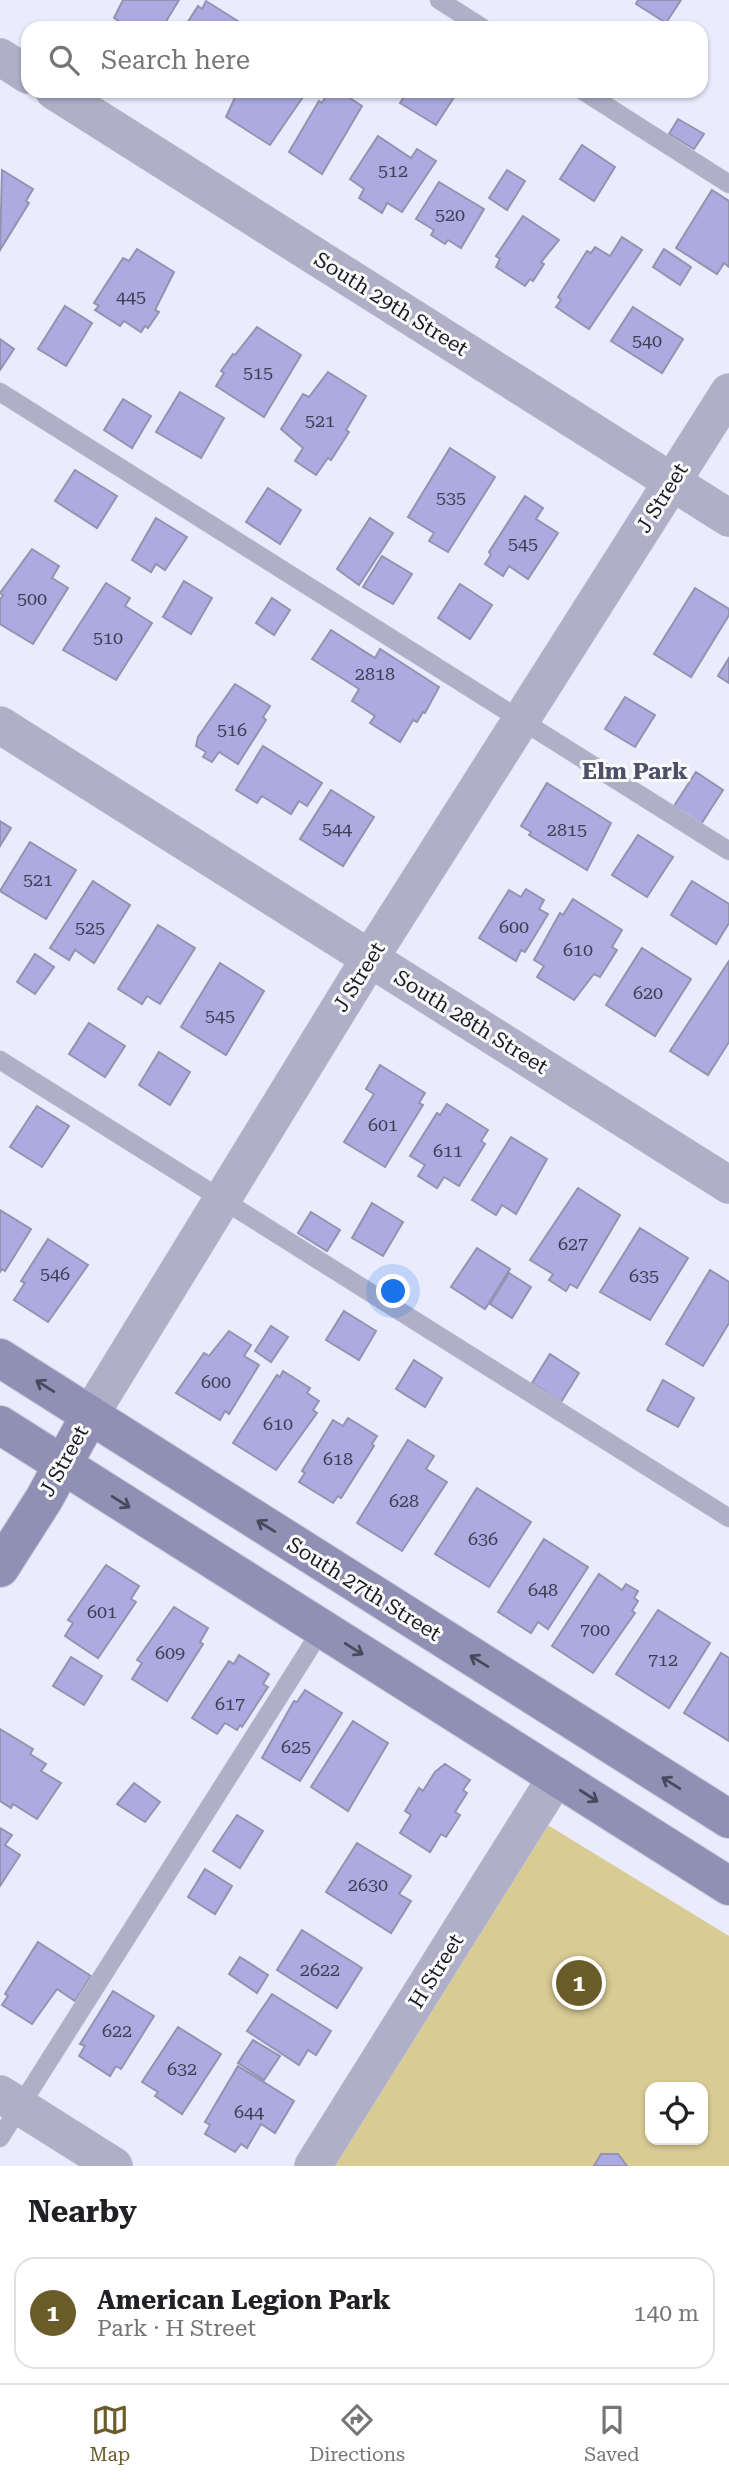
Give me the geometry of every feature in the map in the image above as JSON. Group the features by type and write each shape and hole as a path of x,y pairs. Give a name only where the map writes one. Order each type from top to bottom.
{"main road":[{"name":"South 27th Street","path":"0,1357 729,1819"},
{"name":"J Street","path":"0,1568 90,1415"},
{"path":"0,1426 729,1886"}],"street":[{"path":"0,57 21,70"},
{"name":"South 29th Street","path":"65,98 729,518"},
{"name":"J Street","path":"90,1415 221,1197 370,958 729,392"},
{"name":"South 28th Street","path":"0,725 729,1185"},
{"name":"H Street","path":"313,2166 557,1776"},
{"path":"10,2100 114,2166"}],"lane":[{"path":"439,0 472,21"},
{"path":"594,98 729,184"},
{"path":"0,392 729,851"},
{"path":"0,1060 729,1518"},
{"path":"0,2138 10,2100 322,1629"}],"shaded area":[{"path":"533,1816 729,1936 729,2166 313,2166"}],"building":[{"path":"123,0 179,0 166,21 118,21 114,18"},
{"path":"638,0 681,0 667,21 663,21 636,4"},
{"path":"206,1 238,21 188,21 198,6 202,9"},
{"path":"235,98 302,98 270,145 226,117"},
{"path":"325,98 350,98 362,106 322,174 289,152 319,101 322,103"},
{"path":"403,98 453,98 436,125 400,103"},
{"path":"678,119 704,134 694,149 669,134"},
{"path":"378,136 411,158 417,149 436,161 402,212 387,203 382,213 359,198 364,189 350,179"},
{"path":"582,145 615,167 594,201 560,179"},
{"path":"2,170 33,189 26,201 29,203 0,250"},
{"path":"507,170 525,181 507,210 489,198"},
{"path":"439,182 484,209 461,248 448,240 445,244 431,235 434,230 416,219"},
{"path":"712,190 729,201 729,267 724,263 717,274 676,248"},
{"path":"523,216 559,240 541,262 544,264 533,281 530,279 525,286 496,267 500,259 496,256"},
{"path":"622,237 642,250 589,329 556,307 561,300 558,297 587,251 591,253 595,247 610,256"},
{"path":"137,249 174,272 155,310 159,312 148,328 145,326 141,332 124,321 120,326 95,310 99,306 94,303 123,258 129,261"},
{"path":"664,249 691,267 680,285 653,267"},
{"path":"65,306 92,323 66,366 38,349"},
{"path":"633,307 683,339 662,373 611,341"},
{"path":"257,327 301,355 264,417 216,386 224,373 221,371"},
{"path":"0,339 14,349 0,370"},
{"path":"328,372 366,396 346,430 349,432 331,460 328,458 316,475 295,461 303,448 281,429 303,394 309,397"},
{"path":"180,392 224,418 201,458 156,432"},
{"path":"123,399 151,416 132,448 104,430"},
{"path":"450,448 495,477 448,552 429,541 434,533 408,517"},
{"path":"75,470 117,496 97,528 55,501"},
{"path":"268,488 301,510 280,544 246,522"},
{"path":"525,496 543,508 536,519 558,533 528,579 509,566 503,576 485,564 491,555 489,552"},
{"path":"156,518 187,537 165,570 156,564 151,572 132,560"},
{"path":"370,518 393,533 359,585 337,569"},
{"path":"32,549 59,566 52,578 68,588 33,644 0,624 0,600 3,595 0,593"},
{"path":"382,556 412,574 393,604 363,587"},
{"path":"184,581 212,598 191,634 163,617"},
{"path":"106,583 130,598 125,606 152,623 116,680 63,650"},
{"path":"460,584 492,605 470,639 438,618"},
{"path":"695,588 729,609 729,615 691,677 654,654"},
{"path":"272,598 290,610 274,635 256,623"},
{"path":"331,630 375,658 380,649 439,687 425,713 423,712 417,722 413,720 400,742 370,723 375,716 352,701 359,689 312,659"},
{"path":"729,658 729,683 718,676"},
{"path":"235,684 270,706 263,717 266,720 238,764 219,752 212,762 203,757 206,752 196,746 198,737"},
{"path":"625,697 655,715 635,747 605,729"},
{"path":"263,746 322,783 307,806 299,801 291,814 262,796 257,803 236,790"},
{"path":"696,772 723,790 701,824 674,806"},
{"path":"547,783 611,823 587,870 529,835 531,832 521,826"},
{"path":"331,790 374,817 343,866 300,839"},
{"path":"0,821 11,828 0,846"},
{"path":"638,835 673,857 647,897 612,875"},
{"path":"30,842 76,870 46,919 0,891"},
{"path":"93,881 130,905 94,963 75,950 69,960 50,948"},
{"path":"692,881 729,904 729,923 716,944 671,915"},
{"path":"526,889 544,900 539,909 548,914 525,952 521,950 516,961 479,938 509,890 521,897"},
{"path":"573,899 622,930 612,947 617,950 600,977 594,974 574,1000 537,977 544,966 534,960 560,913 563,915"},
{"path":"158,925 195,948 160,1004 147,996 142,1004 118,989"},
{"path":"642,948 691,979 655,1036 606,1005"},
{"path":"35,954 54,967 35,994 17,982"},
{"path":"729,961 729,1042 708,1075 670,1051"},
{"path":"220,963 264,991 226,1055 181,1027"},
{"path":"89,1023 125,1046 105,1077 69,1054"},
{"path":"159,1052 190,1072 170,1105 139,1085"},
{"path":"380,1065 425,1093 419,1103 423,1105 385,1167 344,1142 374,1094 366,1089"},
{"path":"447,1104 488,1130 481,1141 485,1144 459,1186 444,1177 437,1188 418,1176 425,1165 410,1156 437,1113 440,1115"},
{"path":"37,1106 69,1126 42,1167 10,1147"},
{"path":"511,1137 547,1159 516,1214 502,1205 496,1215 472,1200"},
{"path":"578,1188 620,1215 577,1288 570,1284 566,1291 549,1280 553,1274 530,1260"},
{"path":"372,1203 403,1222 383,1256 352,1238"},
{"path":"0,1210 31,1229 5,1271 2,1269 0,1272"},
{"path":"311,1212 340,1230 327,1251 298,1233"},
{"path":"640,1228 688,1258 650,1320 600,1292"},
{"path":"48,1239 88,1265 48,1322 14,1300 25,1283 21,1281"},
{"path":"477,1248 510,1269 485,1309 451,1287"},
{"path":"710,1270 729,1282 729,1323 703,1366 666,1344"},
{"path":"509,1273 531,1287 512,1318 490,1304"},
{"path":"344,1311 376,1331 359,1360 326,1340"},
{"path":"271,1326 288,1337 271,1362 255,1351"},
{"path":"229,1331 251,1345 244,1356 259,1365 229,1414 225,1411 220,1420 176,1393 204,1353 209,1356"},
{"path":"550,1354 579,1373 561,1402 532,1383"},
{"path":"414,1360 442,1378 425,1407 396,1389"},
{"path":"283,1371 310,1388 307,1393 319,1401 313,1410 317,1413 276,1470 233,1443 277,1375 280,1377"},
{"path":"663,1380 694,1398 678,1427 647,1410"},
{"path":"348,1418 377,1436 372,1444 374,1446 341,1498 338,1496 333,1503 299,1482 305,1473 302,1471 333,1420 343,1426"},
{"path":"408,1440 434,1456 426,1469 447,1482 402,1551 357,1523"},
{"path":"477,1488 531,1522 489,1587 435,1554"},
{"path":"544,1539 588,1567 548,1629 538,1622 531,1633 498,1612"},
{"path":"106,1565 139,1586 131,1599 136,1602 98,1658 65,1636 73,1623 68,1620"},
{"path":"599,1574 622,1590 626,1584 638,1591 634,1598 638,1601 632,1611 635,1613 593,1673 552,1646"},
{"path":"174,1607 208,1628 200,1642 203,1644 167,1701 132,1679 142,1663 137,1660"},
{"path":"658,1610 710,1643 669,1708 616,1674"},
{"path":"721,1653 729,1658 729,1741 684,1713"},
{"path":"239,1655 269,1674 263,1684 268,1687 242,1727 240,1725 237,1730 225,1723 217,1734 192,1718 229,1661 234,1664"},
{"path":"71,1657 102,1676 84,1705 53,1686"},
{"path":"305,1690 342,1713 300,1781 262,1758 294,1701 297,1702"},
{"path":"353,1721 388,1743 348,1811 311,1787"},
{"path":"0,1729 33,1749 30,1754 46,1764 41,1771 61,1783 37,1819 13,1804 11,1808 0,1801"},
{"path":"445,1764 470,1780 463,1790 467,1793 455,1812 460,1815 446,1837 441,1834 430,1852 400,1833 411,1815 405,1811 419,1788 423,1791 435,1772"},
{"path":"134,1783 160,1802 145,1822 117,1804"},
{"path":"237,1815 263,1831 240,1868 213,1851"},
{"path":"0,1828 12,1835 5,1845 20,1855 0,1886"},
{"path":"357,1843 411,1876 399,1894 411,1901 391,1933 326,1892"},
{"path":"205,1869 232,1886 215,1914 188,1897"},
{"path":"302,1930 362,1968 337,2008 277,1970"},
{"path":"38,1942 91,1976 75,2001 57,1989 32,2024 2,2005 8,1996 5,1994"},
{"path":"240,1957 268,1975 257,1993 229,1974"},
{"path":"113,1991 154,2016 121,2069 116,2066 110,2076 79,2056 85,2046 80,2044"},
{"path":"272,1994 331,2031 316,2055 308,2050 299,2065 247,2031"},
{"path":"178,2027 221,2054 182,2114 155,2096 158,2092 142,2082"},
{"path":"253,2040 280,2056 264,2080 238,2063"},
{"path":"238,2066 294,2101 275,2133 261,2124 247,2148 241,2144 235,2152 205,2134 210,2125 205,2122"},
{"path":"601,2154 618,2154 627,2166 594,2166"}],"place":[{"name":"American Legion Park","path":"579,1983"}],"district":[{"name":"Elm Park","path":"635,771"}]}
